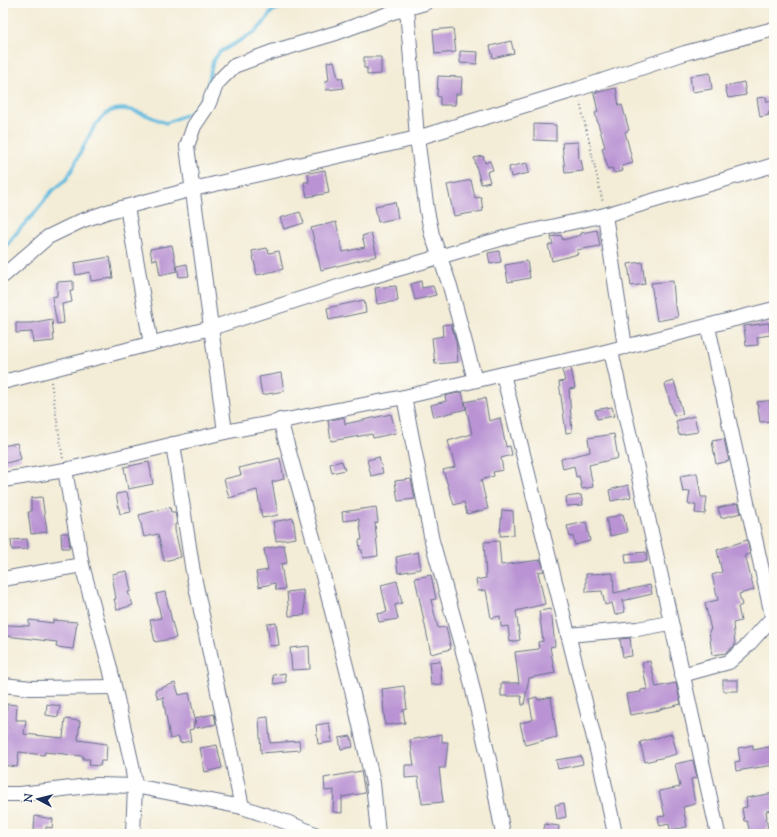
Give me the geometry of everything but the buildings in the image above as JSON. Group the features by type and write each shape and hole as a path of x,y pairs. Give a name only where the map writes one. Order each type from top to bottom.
{"street":[{"path":"226,432 189,162 188,140 217,83 229,71 241,63 425,3"},
{"path":"407,8 417,138 427,211 438,257 450,286 475,380"},
{"path":"3,276 48,237 81,221 193,189 417,138 578,89 685,53 774,29"},
{"path":"3,382 211,328 350,283 438,257 514,235 605,215 774,165"},
{"path":"127,207 151,344"},
{"path":"605,215 626,347"},
{"path":"3,480 65,470 280,420 404,397 611,351 774,309"},
{"path":"682,675 729,662 748,645 773,614 708,326"},
{"path":"611,351 670,623 718,834"},
{"path":"503,374 568,635 615,834"},
{"path":"404,397 432,541 469,673 490,764 503,834"},
{"path":"280,420 317,552 355,704 373,783 378,834"},
{"path":"173,444 193,572 242,807"},
{"path":"65,470 82,565 114,687 135,786 133,834"},
{"path":"3,579 82,565"},
{"path":"568,635 637,629 670,623"},
{"path":"3,685 31,688 114,687"},
{"path":"3,794 20,794 97,785 135,786 242,807 289,823 315,834"}],"path":[{"path":"578,89 605,215"},
{"path":"49,371 65,470"}],"waterway":[{"path":"3,252 15,235 51,192 67,178 90,134 101,118 107,113 121,109 129,110 145,114 166,123 192,112 206,93 213,61 220,52 255,32 272,11 285,6 316,3"}]}
